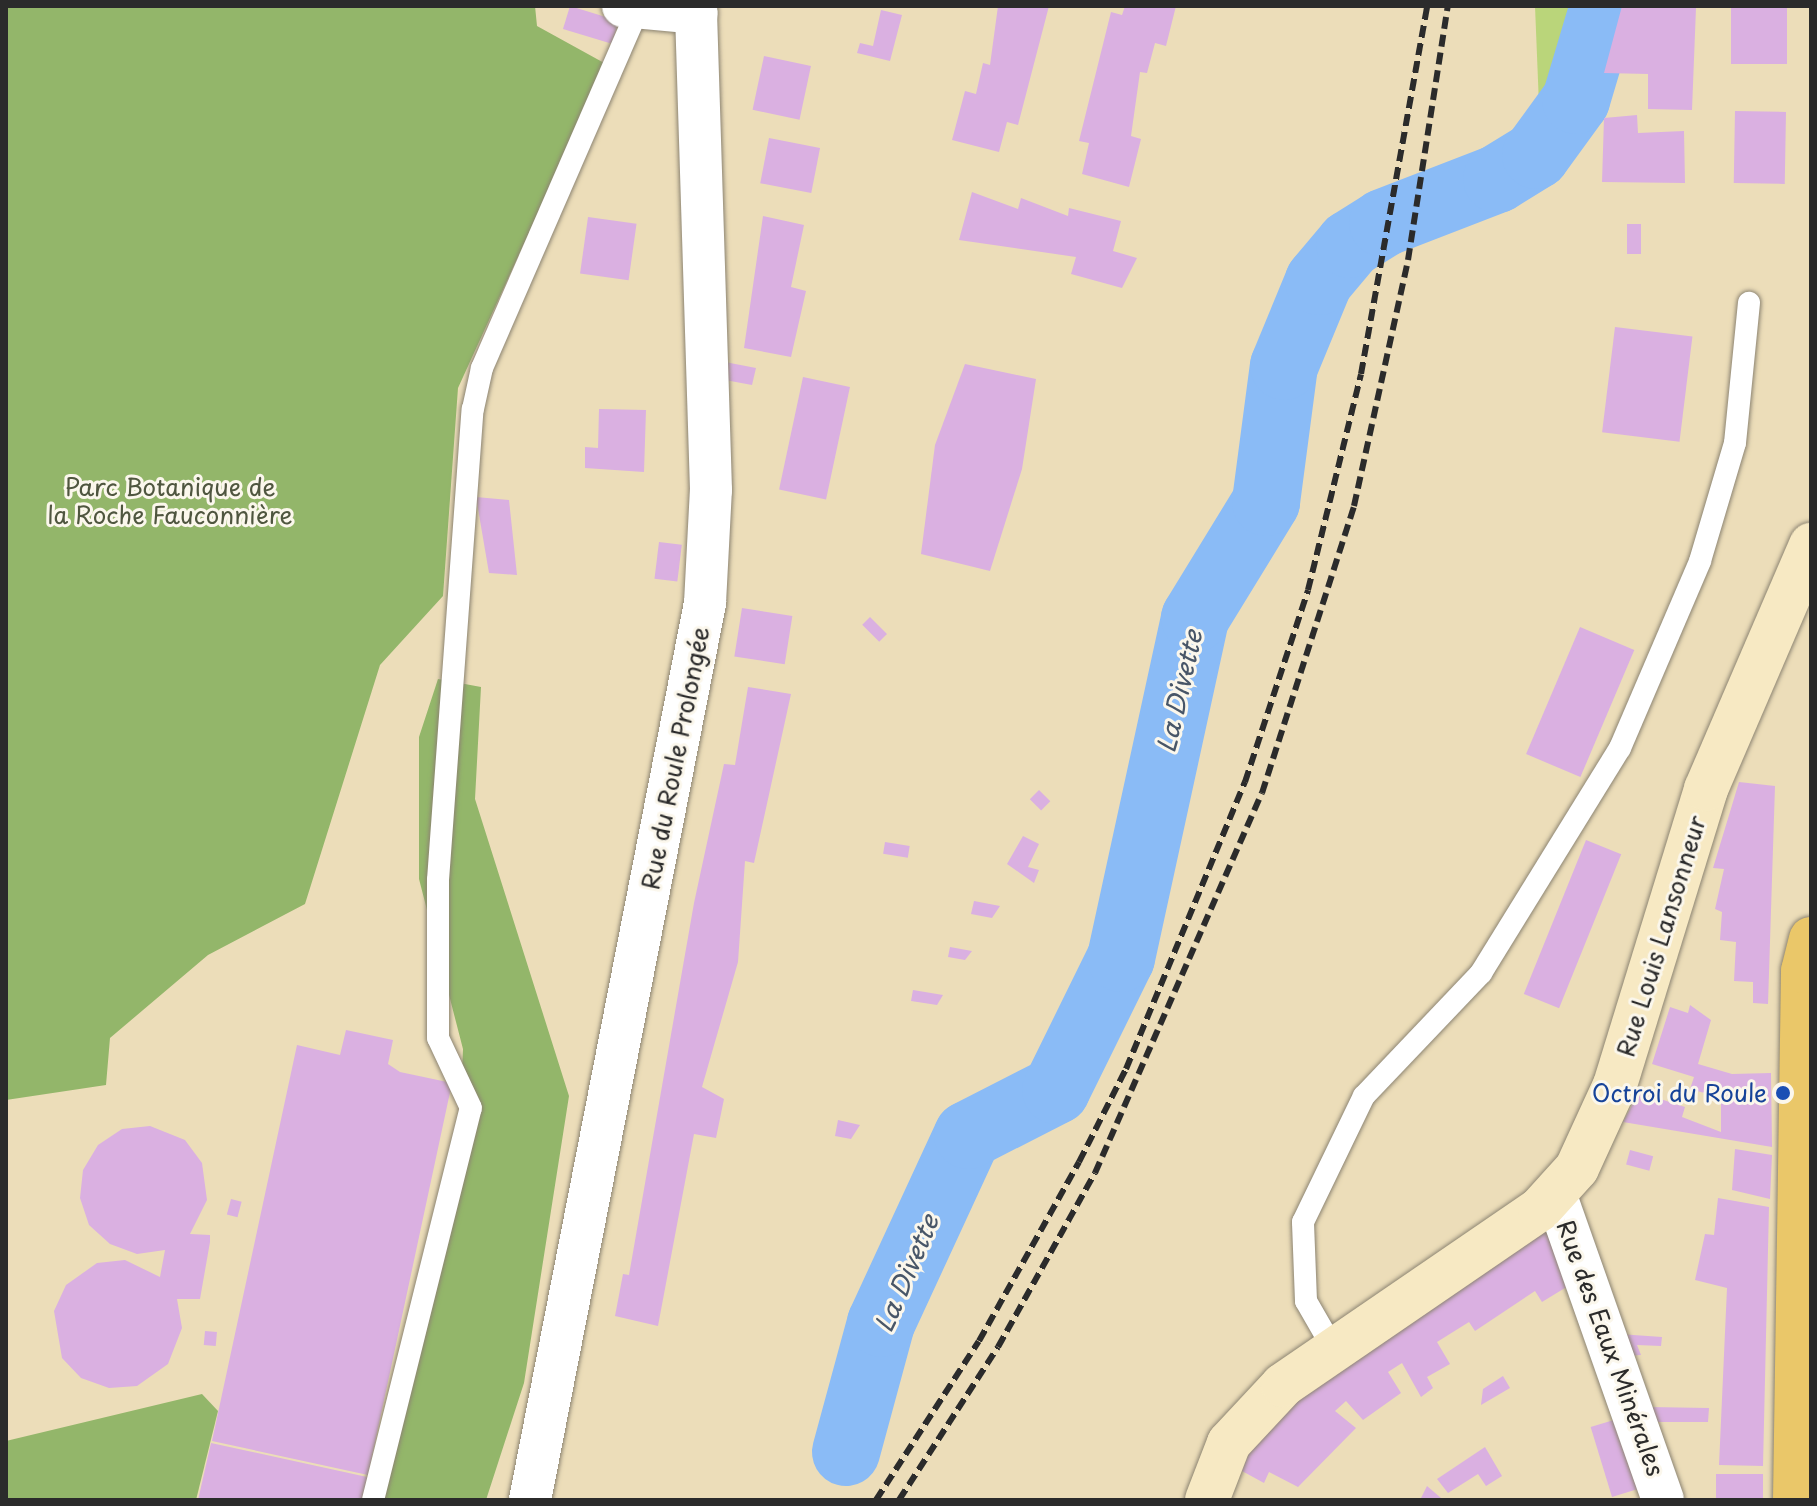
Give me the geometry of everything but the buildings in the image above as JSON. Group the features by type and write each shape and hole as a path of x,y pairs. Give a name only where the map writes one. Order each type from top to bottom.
{"main road":[{"name":"Rue Louis Lansonneur","path":"1207,1500 1243,1426 1333,1348 1556,1196 1615,1085 1706,789 1811,545"},
{"path":"1795,1500 1803,971 1811,939"}],"street":[{"path":"631,8 696,9"},
{"name":"Rue du Roule Prolongée","path":"530,1500 705,603 711,490 696,9"},
{"name":"Rue des Eaux Minérales","path":"1556,1196 1663,1500"}],"lane":[{"path":"373,1500 471,1108 438,1038 438,880 473,409 482,368 631,8"},
{"path":"1333,1348 1306,1301 1303,1222 1364,1096 1481,973 1620,748 1700,561 1731,458 1749,303"}],"green space":[{"name":"Parc Botanique de la Roche Fauconnière","path":"6,6 535,6 537,26 606,64 458,388 443,596 380,665 305,904 208,955 110,1038 106,1085 6,1100"},
{"path":"1535,6 1587,6 1570,86 1540,130"},
{"path":"438,679 481,687 475,799 569,1096 524,1383 486,1500 379,1500 459,1138 463,1049 419,879 419,737"},
{"path":"202,1394 218,1411 196,1500 6,1500 6,1441"}],"waterway":[{"name":"La Divette","path":"846,1452 881,1323 968,1135 1056,1090 1121,958 1195,618 1266,502 1284,366 1319,281 1350,244 1383,223 1497,179 1536,155 1576,100 1604,6"}],"railway":[{"path":"876,1500 979,1341 1079,1162 1126,1069 1245,782 1308,590 1361,374 1427,6"},
{"path":"899,1500 998,1347 1095,1173 1262,793 1354,506 1408,260 1448,6"}],"place":[{"name":"Octroi du Roule","path":"1783,1093"}]}
